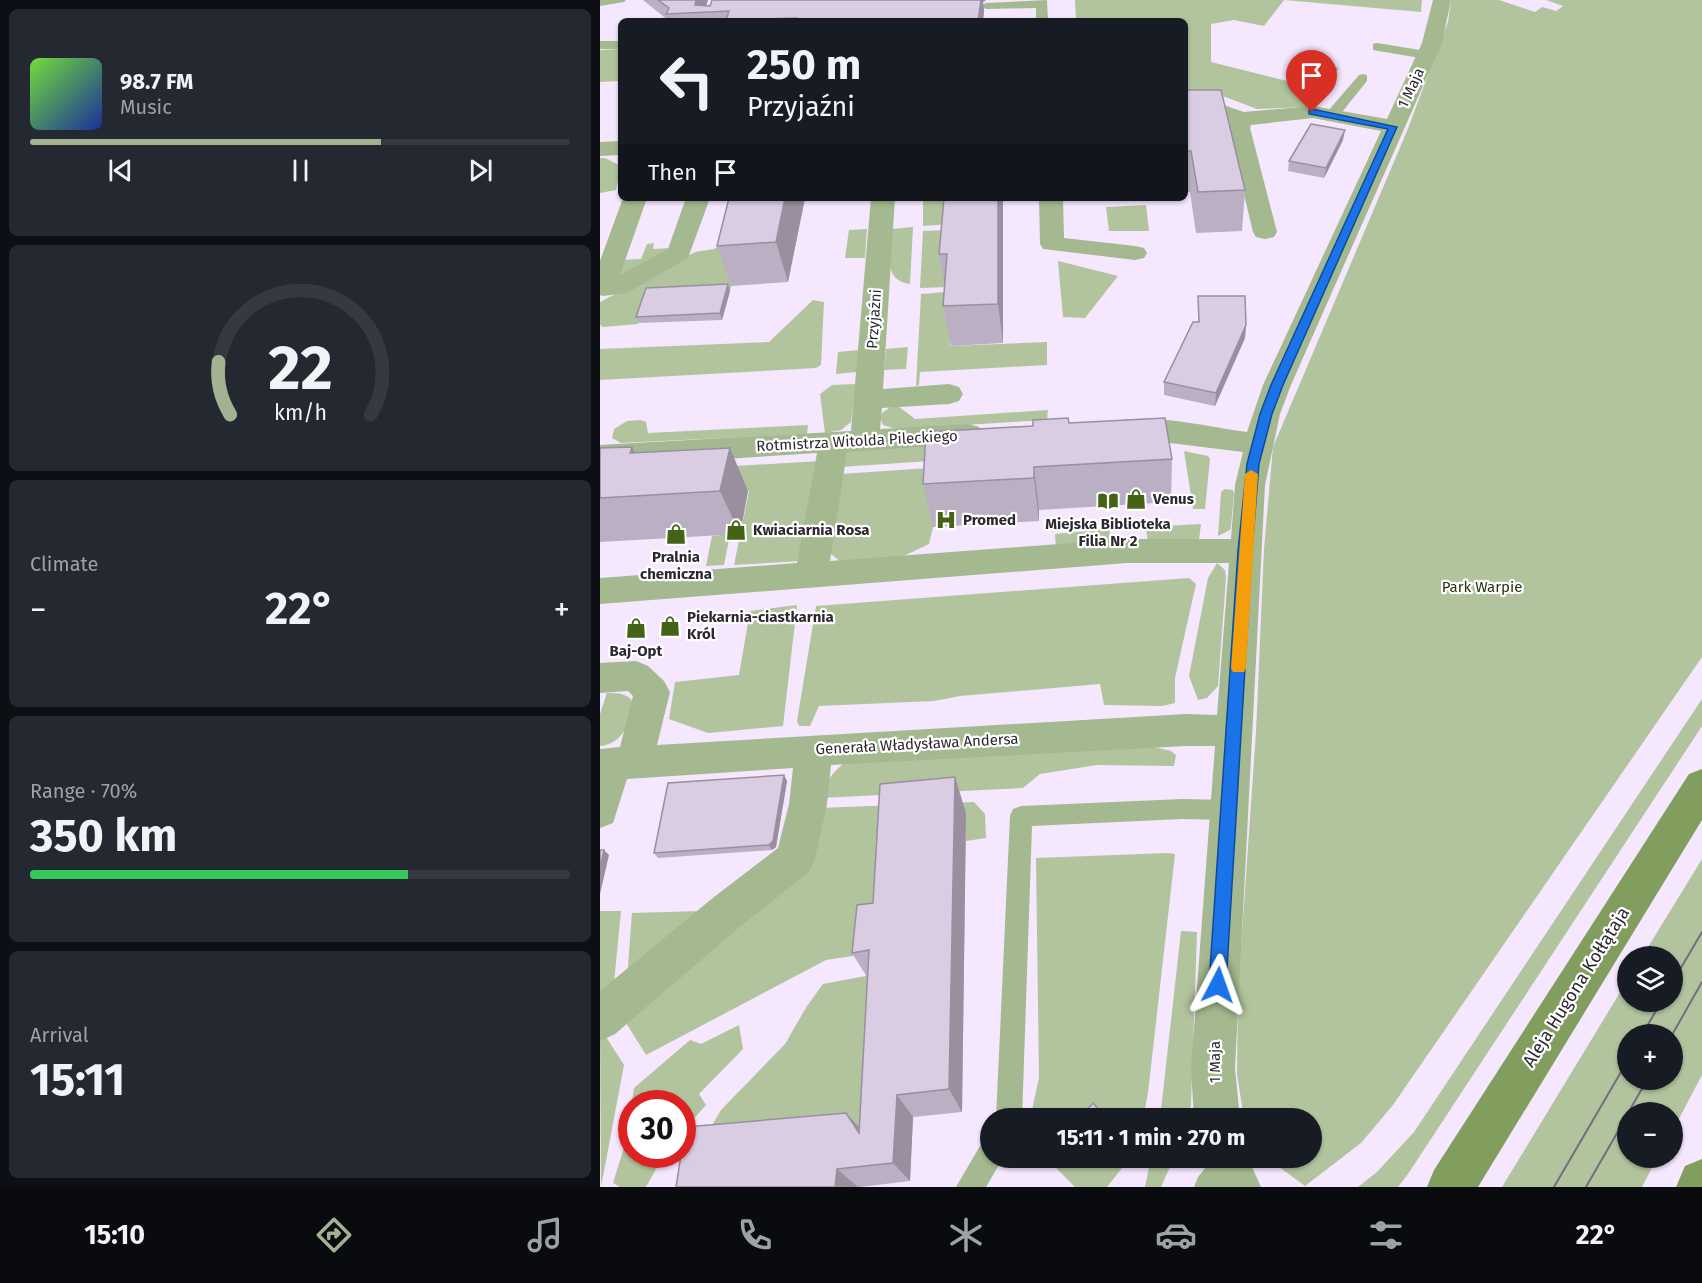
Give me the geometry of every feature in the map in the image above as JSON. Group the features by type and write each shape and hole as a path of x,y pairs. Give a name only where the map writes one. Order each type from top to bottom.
{"main road":[{"name":"Aleja Hugona Kołłątaja","path":"1451,1187 1702,786"}],"street":[{"name":"1 Maja","path":"1216,1108 1215,1029 1245,551 1250,485 1258,444 1277,385 1426,55 1435,32 1442,0"},
{"path":"1188,99 1242,118 1312,112 1334,114 1393,127"},
{"path":"1242,118 1239,128 1265,232"},
{"path":"600,149 618,148"},
{"path":"634,201 603,288 618,287 679,253 697,201"},
{"name":"Przyjaźni","path":"865,440 883,201"},
{"path":"1050,201 1052,244 1135,253"},
{"path":"869,399 949,394"},
{"path":"1101,429 1149,429 1258,444"},
{"name":"Rotmistrza Witolda Pileckiego","path":"600,456 994,432"},
{"path":"811,576 834,442"},
{"path":"600,591 1127,551 1245,551"},
{"path":"600,678 636,676 652,692 616,764 600,811"},
{"name":"Generała Władysława Andersa","path":"616,764 814,750 1186,730 1235,731"},
{"path":"600,1019 728,911 795,860 808,804 814,750"}],"lane":[{"path":"600,3 620,0"},
{"path":"986,6 1041,2 1042,18"},
{"path":"600,45 618,45"},
{"path":"1377,47 1426,55"},
{"path":"1334,114 1363,78"},
{"path":"1009,1108 1021,816 1182,809 1230,810"},
{"path":"970,1187 982,1168"}],"green space":[{"path":"1075,0 1284,0 1264,26 1234,20 1211,24 1211,62 1299,84 1319,64 1339,68 1306,107 1257,109 1212,92 1200,96 1188,91 1188,18 1076,18"},
{"path":"1284,0 1422,0 1421,12"},
{"name":"Park Warpie","path":"1451,0 1499,0 1535,12 1542,7 1556,11 1563,6 1546,0 1702,0 1702,657 1393,1105 1361,1143 1305,1186 1281,1168 1322,1168 1322,1108 1242,1108 1237,1074 1238,991 1256,732 1264,549 1273,447 1407,131 1448,22"},
{"path":"618,49 618,81 600,82 600,50"},
{"path":"600,158 605,158 618,164 618,180 616,190 600,193"},
{"path":"923,201 958,201 949,224 923,226"},
{"path":"1146,205 1149,231 1109,231 1106,207"},
{"path":"913,227 910,284 895,277 891,270 890,255 892,229"},
{"path":"867,229 865,258 845,258 849,230"},
{"path":"949,230 946,287 920,288 923,231"},
{"path":"654,243 653,249 672,248 620,278 619,260 641,259 647,244"},
{"path":"724,243 732,285 730,290 649,294 638,324 603,327 600,325 600,302 695,252 714,249"},
{"path":"1058,261 1118,276 1085,318 1063,317"},
{"path":"946,292 953,294 950,346 1047,342 1047,365 920,372 919,385 916,386 921,294"},
{"path":"813,300 824,302 821,365 816,368 600,380 600,349 769,342"},
{"path":"908,347 906,369 884,370 886,349"},
{"path":"859,350 857,372 836,374 838,352"},
{"path":"856,384 851,422 841,430 825,433 820,394 832,385"},
{"path":"892,406 898,406 915,419 1048,410 1047,420 896,429 883,425 880,418 882,413"},
{"path":"627,421 646,422 648,433 808,425 807,434 621,443 612,438 614,429"},
{"path":"1034,441 976,458 840,467 842,456 848,451"},
{"path":"1184,451 1208,456 1210,459 1205,509 1193,509"},
{"path":"820,461 800,561 734,565 749,491 713,493 719,467"},
{"path":"929,468 936,475 933,527 929,544 891,562 844,565 829,552 841,474"},
{"path":"1225,489 1233,490 1234,494 1231,526 1230,530 1218,536 1221,492"},
{"path":"1201,524 1199,540 1148,543 1146,527"},
{"path":"1110,529 1109,545 1056,550 1055,534"},
{"path":"730,534 724,565 706,566 712,536"},
{"path":"1217,563 1225,570 1226,578 1218,686 1207,698 1198,700 1189,676 1208,578"},
{"path":"1189,578 1196,584 1175,678 1175,703 1162,706 1104,705 1100,684 960,696 934,701 819,706 810,726 799,726 797,721 816,606"},
{"path":"797,605 783,726 708,733 669,719 675,682 739,675 750,611"},
{"path":"607,693 622,694 634,703 628,724 620,737 600,746 600,714"},
{"path":"1702,699 1702,726 1408,1174 1398,1187 1358,1187 1377,1172 1414,1132"},
{"path":"1146,745 1171,751 1176,755 1174,766 1097,765 1040,774 1023,788 821,798 830,777 846,762"},
{"path":"974,802 985,814 986,838 966,841 966,812 894,819 866,954 826,960 646,1055 620,1013 819,808"},
{"path":"1175,854 1145,1108 1032,1108 1039,1078 1036,858"},
{"path":"1702,859 1702,1075 1683,1111 1683,1102 1617,1102 1617,1168 1652,1168 1642,1187 1502,1187 1617,997 1617,1012 1683,1012 1683,946 1649,946"},
{"path":"600,911 621,911 613,993 600,1003"},
{"path":"700,911 627,979 632,913"},
{"path":"1181,931 1197,932 1190,1108 1161,1108"},
{"path":"871,975 859,1133 692,1187 703,1141 721,1110 785,1044 823,984"},
{"path":"739,1025 743,1049 699,1094 706,1105 696,1116 696,1090 634,1090 690,1040 701,1044"},
{"path":"600,1030 624,1065 601,1187"},
{"path":"618,1167 657,1168 646,1187 620,1187 613,1183"},
{"path":"1056,1168 1122,1168 1107,1187 1075,1187"},
{"path":"1149,1168 1170,1168 1161,1187 1145,1187"}],"building":[{"path":"658,0 696,0 695,5 710,6 712,0 981,0 978,18 727,18 729,11 666,14 669,8"},
{"path":"1188,90 1221,90 1245,190 1198,192 1191,151 1188,151"},
{"path":"1311,124 1345,130 1326,168 1289,161"},
{"path":"728,201 784,201 776,242 717,246"},
{"path":"944,201 998,201 998,304 943,306 947,254 939,254"},
{"path":"728,284 720,313 636,317 646,288"},
{"path":"1198,296 1245,296 1246,325 1216,393 1164,382 1193,322 1199,322"},
{"path":"1068,418 1069,423 1165,418 1172,459 1034,467 1034,478 923,484 926,432 1033,426 1033,420"},
{"path":"632,447 630,453 730,448 720,491 600,498 600,448"},
{"path":"784,775 773,841 769,845 654,853 668,783"},
{"path":"955,777 949,1089 897,1095 893,1163 837,1169 835,1187 676,1187 679,1168 696,1168 696,1126 846,1113 859,1133 869,950 852,953 857,905 873,903 880,784"},
{"path":"600,850 604,850 600,868"},
{"path":"1093,1103 1097,1108 1088,1108"}],"tram line":[{"path":"1683,964 1702,932"},
{"path":"1678,1024 1702,982"},
{"path":"1648,1024 1655,1012"},
{"path":"1554,1187 1617,1079"},
{"path":"1634,1102 1641,1090"},
{"path":"1586,1187 1617,1133"}],"slow traffic":[{"path":"1238,668 1251,474"}],"place":[{"name":"Venus","path":"1136,499"},
{"name":"Miejska Biblioteka Filia Nr 2","path":"1108,501"},
{"name":"Promed","path":"946,520"},
{"name":"Kwiaciarnia Rosa","path":"736,530"},
{"name":"Pralnia chemiczna","path":"676,534"},
{"name":"Piekarnia-ciastkarnia Król","path":"670,626"},
{"name":"Baj-Opt","path":"636,628"}],"route":[{"path":"1218,985 1245,551 1253,464 1266,414 1277,385 1393,127 1334,114 1312,112"}]}
